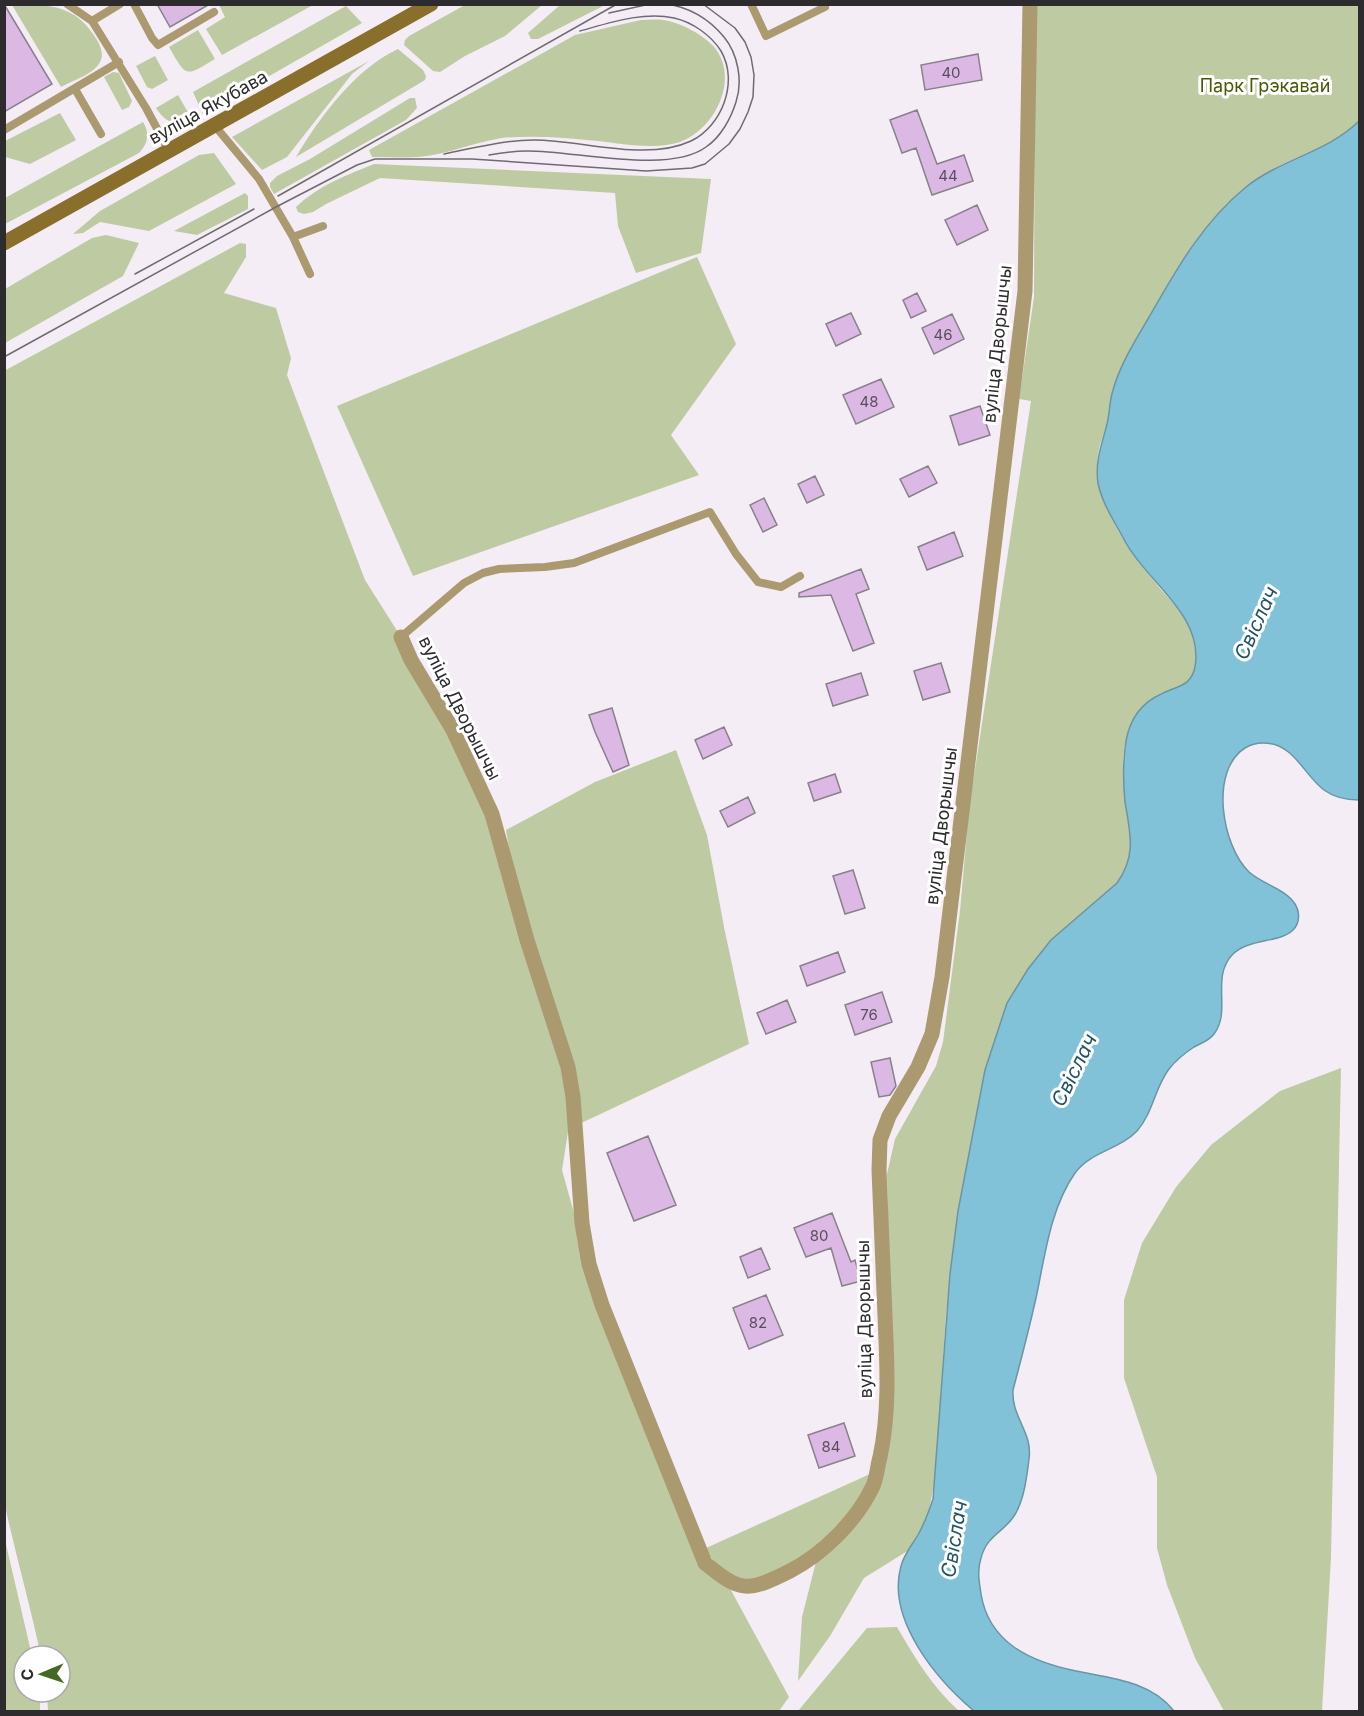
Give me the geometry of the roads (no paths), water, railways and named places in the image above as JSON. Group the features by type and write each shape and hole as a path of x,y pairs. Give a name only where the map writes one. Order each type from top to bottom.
{"main road":[{"name":"вуліца Якубава","path":"4,243 431,4"}],"street":[{"name":"вуліца Дворышчы","path":"401,637 411,660 453,730 492,814 527,940 568,1067 573,1097 582,1223 589,1264 602,1305 705,1563 726,1581 746,1587 764,1584 796,1568 825,1546 856,1514 873,1486 883,1440 888,1385 879,1170 880,1140 889,1116 918,1067 932,1034 942,977 1025,291 1030,4"}],"lane":[{"path":"67,4 92,21 119,62 169,151"},
{"path":"92,21 120,4"},
{"path":"134,4 158,45 214,12"},
{"path":"752,4 766,36 825,7 824,4"},
{"path":"4,130 119,62"},
{"path":"75,88 101,134"},
{"path":"215,126 259,179 293,237 310,274"},
{"path":"293,237 323,226"},
{"path":"401,637 464,583 483,573 499,569 574,563 710,512 736,554 758,582 781,586 800,576"}],"water":[{"name":"Свіслач","path":"1359,121 1359,800 1341,798 1328,793 1297,760 1283,748 1274,744 1258,743 1245,748 1234,759 1227,773 1223,790 1223,809 1232,845 1249,872 1291,899 1298,910 1298,921 1293,930 1287,934 1248,945 1233,954 1226,963 1223,973 1221,1015 1214,1034 1184,1054 1169,1069 1147,1116 1137,1131 1089,1160 1075,1173 1067,1187 1054,1217 1013,1390 1015,1408 1029,1449 1024,1488 1014,1516 987,1544 979,1567 980,1589 986,1611 1003,1638 1015,1648 1028,1656 1059,1667 1129,1682 1142,1687 1165,1701 1174,1711 974,1711 944,1682 918,1646 907,1627 898,1586 902,1562 921,1529 933,1499 950,1274 958,1211 985,1070 1007,1003 1028,969 1051,940 1117,883 1123,873 1130,853 1129,824 1125,802 1124,756 1130,726 1142,707 1190,679 1195,667 1196,648 1183,615 1136,558 1110,514 1100,491 1097,476 1098,462 1112,395 1128,353 1191,248 1216,216 1230,201 1260,177 1319,148 1347,132"}],"tram line":[{"path":"278,196 617,4"},
{"path":"609,13 650,4"},
{"path":"489,155 526,151 619,159 668,159 689,155 711,143 725,127 736,102 739,85 736,60 729,44 712,25 691,11 666,4"},
{"path":"4,357 276,207 357,165 375,159 472,159 646,171 692,168 705,164 729,144 740,129 753,97 754,75 751,57 745,42 735,28 703,4"},
{"path":"444,154 522,140 654,150 691,141 702,134 719,114 728,89 726,63 717,45 694,26 674,18 651,16 627,19 580,31"},
{"path":"135,274 254,209"}],"park label":[{"name":"Парк Грэкавай","path":"1265,85"}]}
